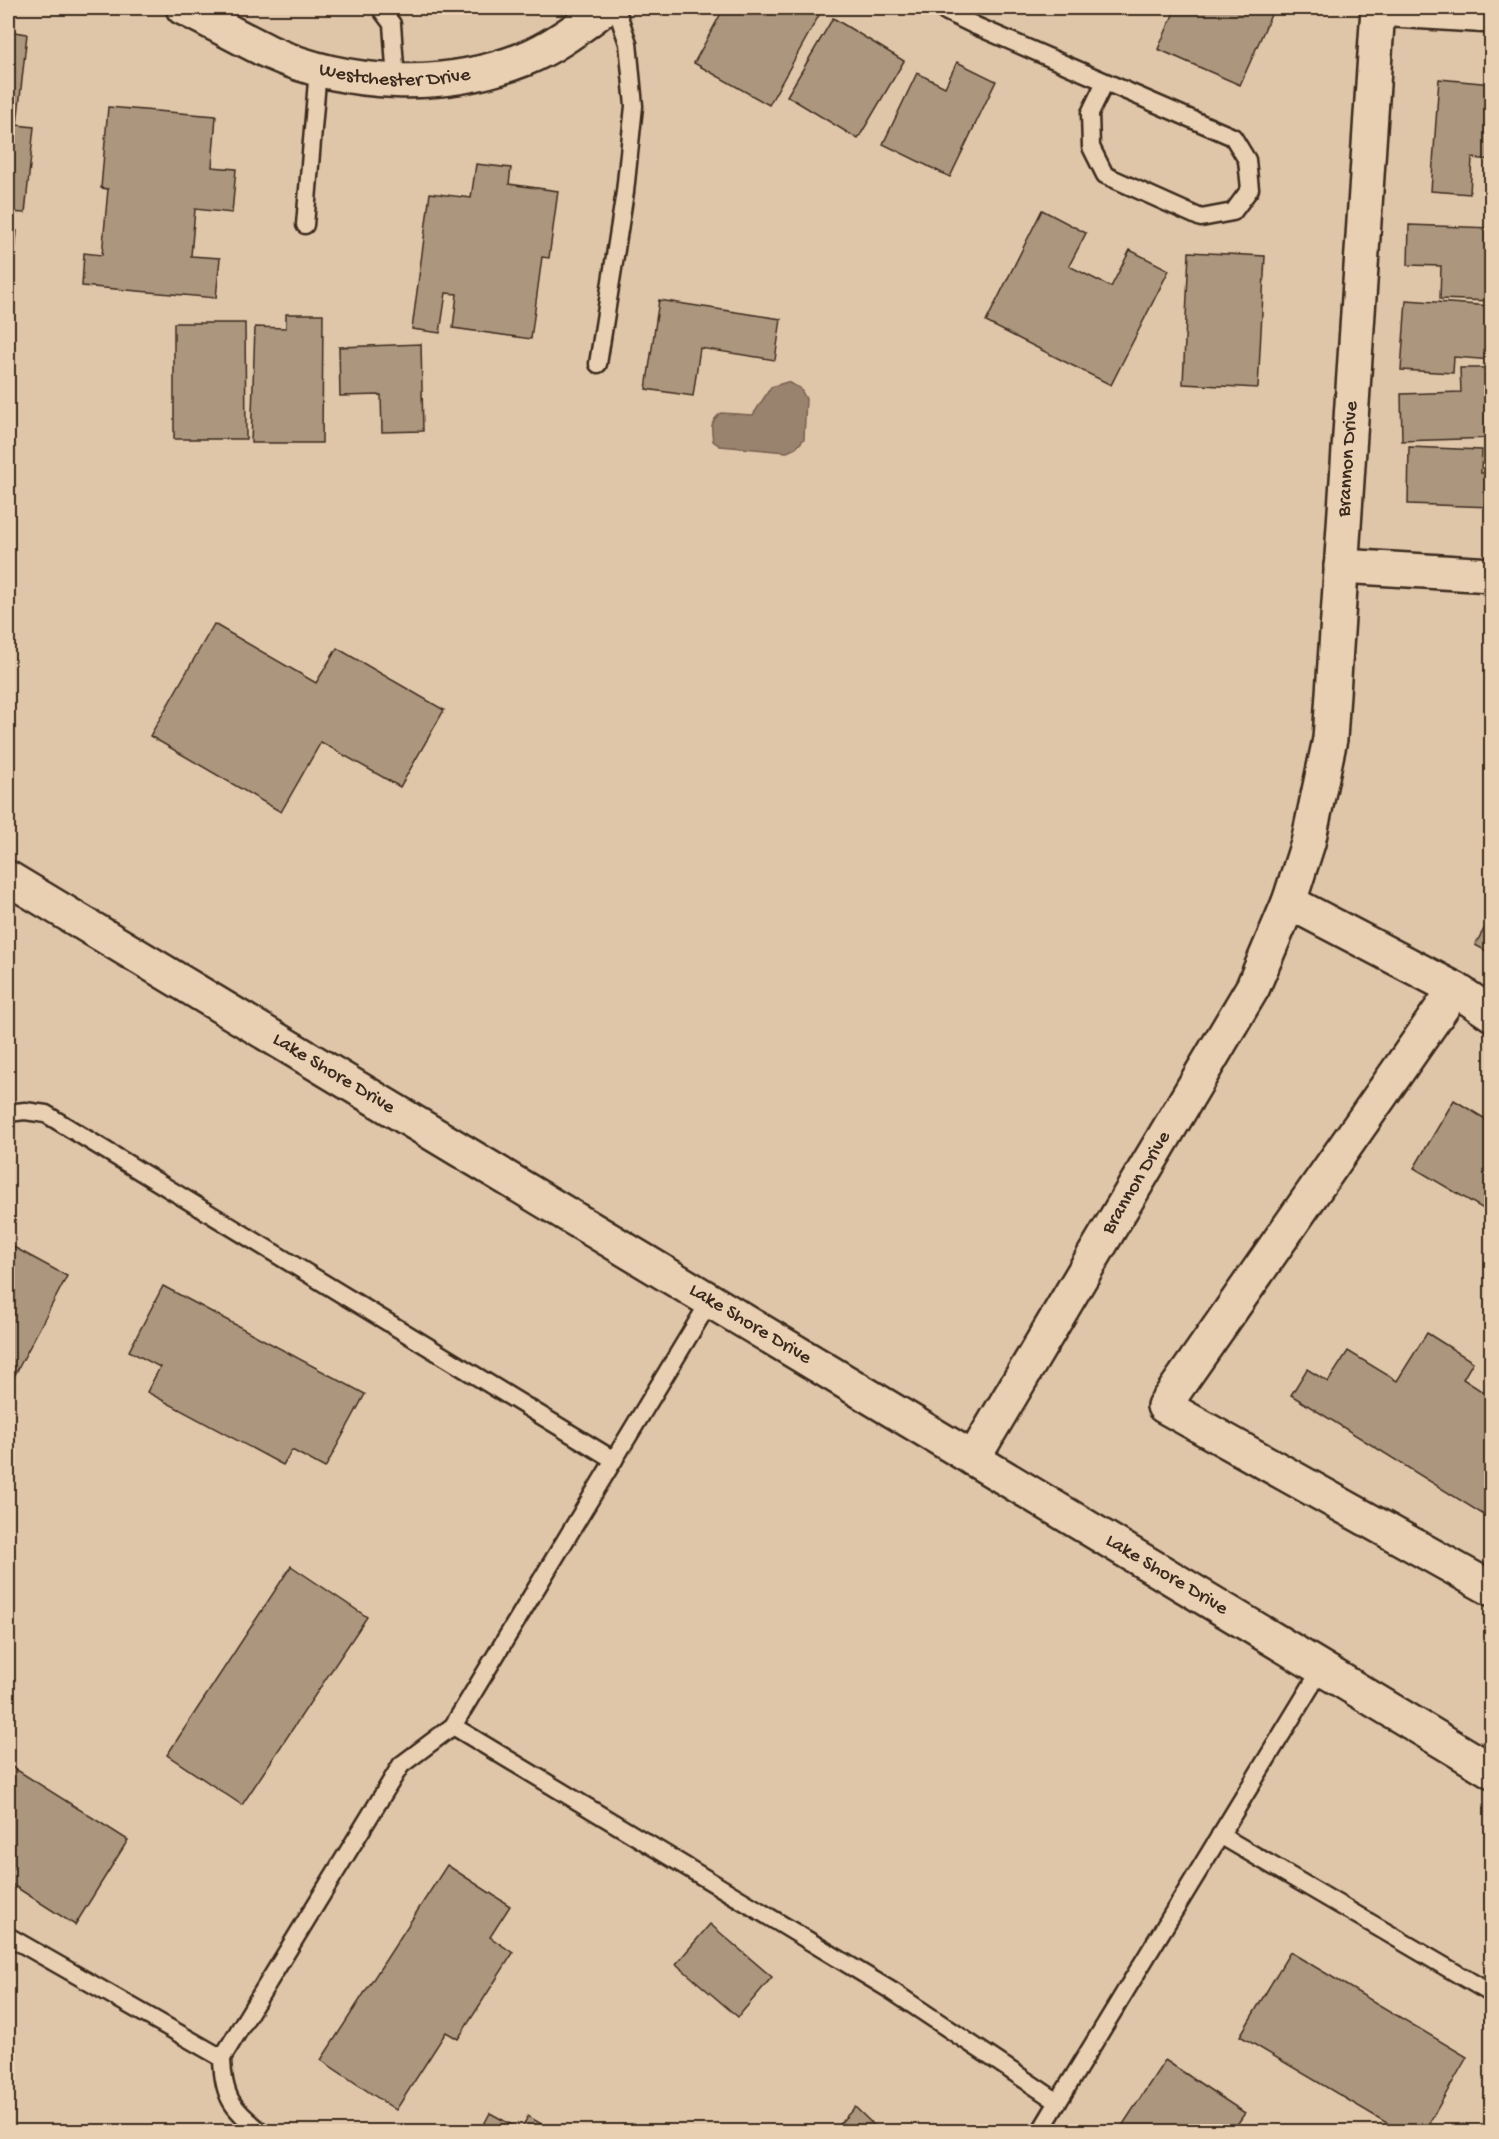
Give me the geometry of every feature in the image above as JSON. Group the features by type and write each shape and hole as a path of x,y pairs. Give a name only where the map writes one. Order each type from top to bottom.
{"street":[{"name":"Westchester Drive","path":"194,10 270,52 318,69 378,81 429,81 482,72 525,59 570,35 604,8"},
{"name":"Brannon Drive","path":"974,1459 1253,987 1289,902 1308,843 1330,739 1378,8 1491,16"},
{"path":"1341,566 1491,575"},
{"name":"Lake Shore Drive","path":"8,878 1491,1771"},
{"path":"1289,902 1455,989 1491,1014"},
{"path":"1455,989 1164,1406 1491,1589"}],"lane":[{"path":"380,8 392,24 396,81"},
{"path":"598,364 625,192 634,106 628,43 616,8"},
{"path":"939,8 1233,136 1247,160 1250,189 1233,212 1201,218 1105,175 1091,147 1089,113 1105,82"},
{"path":"305,225 318,69"},
{"path":"8,1113 25,1111 46,1114 614,1460"},
{"path":"262,2132 235,2108 223,2084 222,2058 401,1765 453,1726 710,1300"},
{"path":"1040,2132 1322,1668"},
{"path":"453,1726 892,1991 1058,2102"},
{"path":"1220,1835 1491,1994"},
{"path":"8,1936 222,2058"}],"shaded area":[{"path":"787,382 800,388 806,399 804,439 796,448 787,452 720,446 713,441 712,425 721,413 753,415 771,387"}],"building":[{"path":"724,8 751,8 762,14 766,8 823,8 769,105 694,63"},
{"path":"1176,8 1274,8 1240,85 1158,49"},
{"path":"833,18 904,61 858,139 787,96"},
{"path":"8,31 27,34 17,125 34,127 25,213 8,212"},
{"path":"957,62 996,81 950,177 883,144 917,73 945,87"},
{"path":"1439,79 1492,84 1492,160 1472,158 1470,194 1431,191"},
{"path":"108,107 216,116 212,167 236,169 232,213 195,209 191,256 220,258 216,298 82,286 84,253 102,255 108,189 101,188"},
{"path":"476,164 511,168 509,184 558,191 549,258 542,257 531,339 453,328 457,294 446,293 440,333 412,329 430,193 471,198"},
{"path":"1042,210 1086,233 1069,266 1111,287 1130,250 1169,270 1111,385 986,322"},
{"path":"1409,225 1492,228 1492,301 1440,299 1441,266 1408,265"},
{"path":"8,230 17,231 11,293 8,293"},
{"path":"1189,252 1265,256 1258,388 1183,384"},
{"path":"659,300 781,319 775,360 700,348 693,396 646,389"},
{"path":"1406,300 1492,306 1492,360 1454,357 1453,373 1401,370"},
{"path":"286,314 323,314 322,443 251,443 255,327 286,328"},
{"path":"174,323 245,323 246,439 174,439"},
{"path":"421,344 423,431 382,432 381,395 340,396 339,347"},
{"path":"1460,368 1492,368 1492,438 1402,441 1401,394 1461,392"},
{"path":"1409,447 1482,450 1481,473 1492,473 1492,507 1408,504"},
{"path":"214,624 316,683 337,648 444,710 400,787 321,742 281,812 150,736"},
{"path":"1492,915 1492,954 1475,945"},
{"path":"1454,1100 1492,1123 1492,1214 1414,1168"},
{"path":"8,1244 67,1276 8,1388"},
{"path":"163,1286 365,1394 325,1468 292,1450 283,1465 147,1392 160,1367 129,1351"},
{"path":"1427,1333 1473,1362 1463,1379 1489,1396 1492,1391 1492,1520 1291,1395 1307,1369 1328,1382 1348,1351 1397,1381"},
{"path":"291,1566 367,1617 242,1805 167,1755"},
{"path":"9,1765 128,1840 75,1925 8,1882"},
{"path":"447,1865 510,1906 490,1937 513,1953 458,2039 446,2032 396,2110 321,2060"},
{"path":"710,1924 772,1977 738,2017 676,1964"},
{"path":"1290,1952 1467,2057 1424,2132 1402,2132 1240,2036"},
{"path":"1165,2060 1245,2113 1232,2132 1118,2132"},
{"path":"855,2107 881,2132 832,2132"},
{"path":"490,2113 521,2130 528,2116 555,2132 480,2132"}]}
